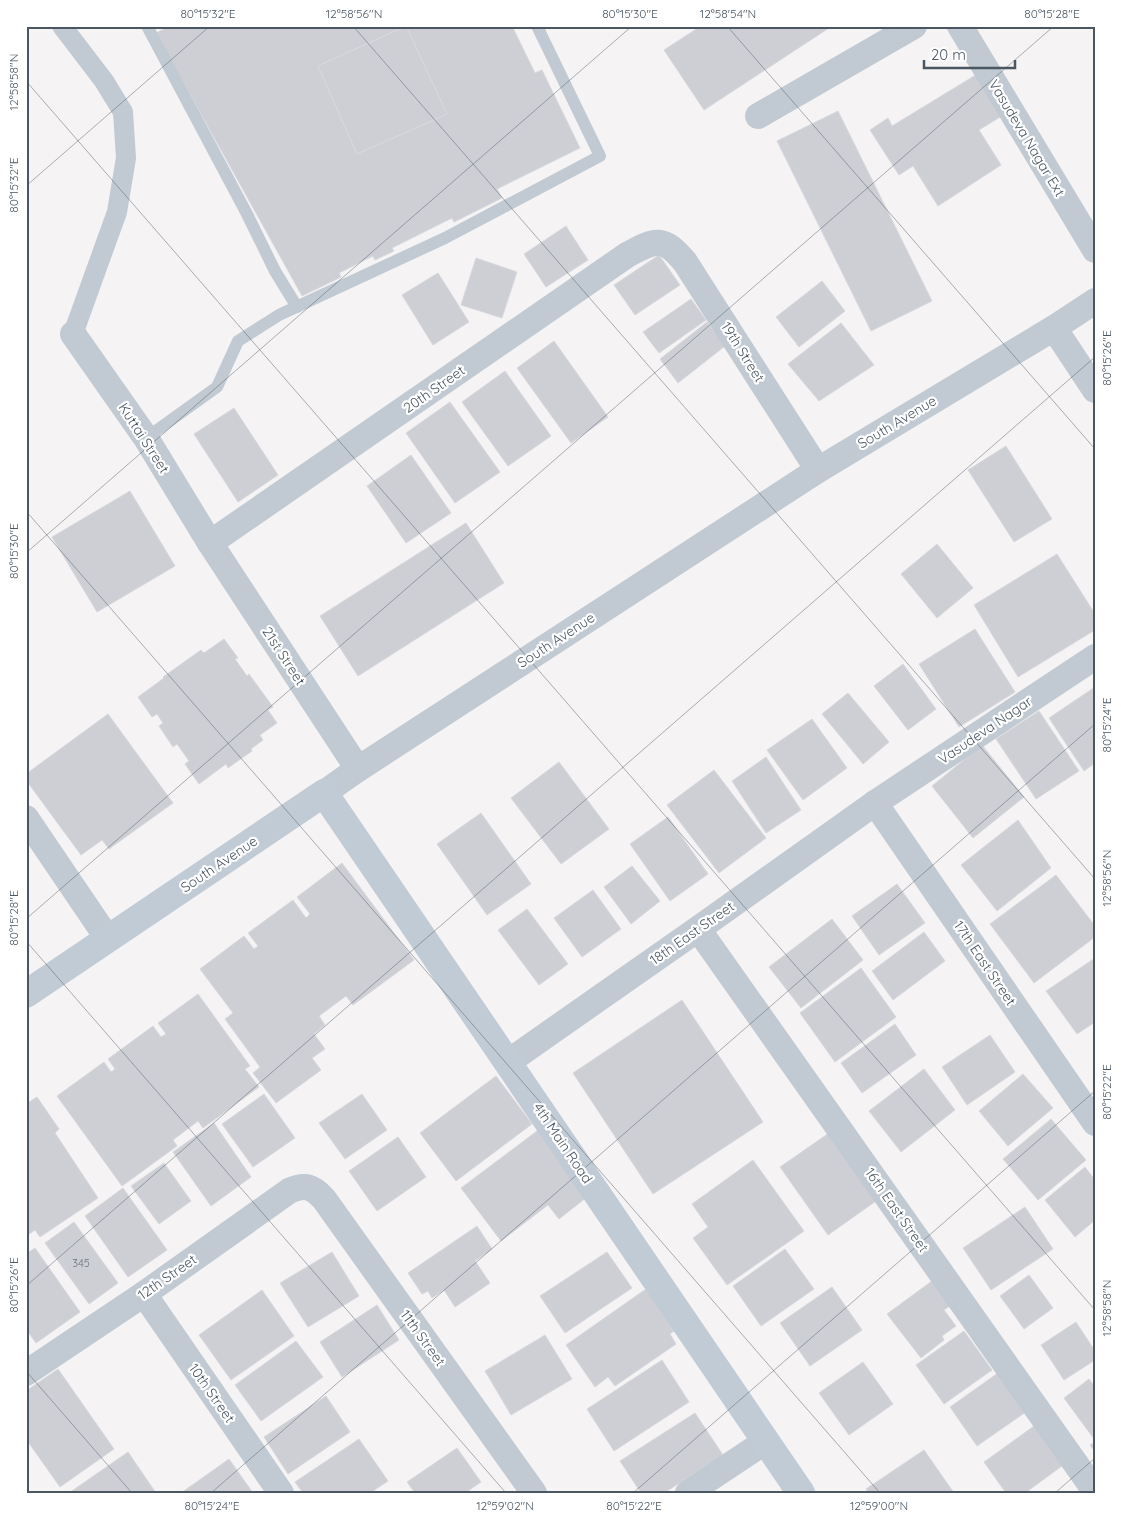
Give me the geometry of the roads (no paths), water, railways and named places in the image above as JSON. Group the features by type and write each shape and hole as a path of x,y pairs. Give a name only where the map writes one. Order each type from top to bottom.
{"main road":[{"name":"South Avenue","path":"26,994 324,793"},
{"name":"4th Main Road","path":"324,793 801,1493"}],"street":[{"path":"62,26 104,81 122,112 126,158 117,212 74,334"},
{"path":"758,116 914,26"},
{"name":"Vasudeva Nagar Ext","path":"960,26 1095,250"},
{"name":"19th Street","path":"661,242 673,248 685,262 818,470"},
{"name":"20th Street","path":"210,543 627,255 646,244 661,242"},
{"name":"South Avenue","path":"324,793 818,470 1054,328 1095,301"},
{"path":"1054,328 1095,390"},
{"name":"Kuttai Street","path":"74,334 146,438 210,543"},
{"name":"21st Street","path":"210,543 358,769"},
{"name":"Vasudeva Nagar","path":"875,803 1095,657"},
{"name":"18th East Street","path":"508,1062 875,803"},
{"name":"17th East Street","path":"875,803 1095,1123"},
{"path":"26,818 108,939"},
{"name":"16th East Street","path":"698,929 1095,1491"},
{"name":"12th Street","path":"26,1373 144,1294 289,1191 300,1186 308,1187"},
{"name":"11th Street","path":"308,1187 318,1192 324,1199 534,1493"},
{"name":"10th Street","path":"144,1294 282,1493"},
{"path":"688,1493 766,1442"}],"lane":[{"path":"147,26 247,214 275,271 297,306"},
{"path":"146,438 217,386 238,342 279,315 445,238 600,156 536,26"}]}
